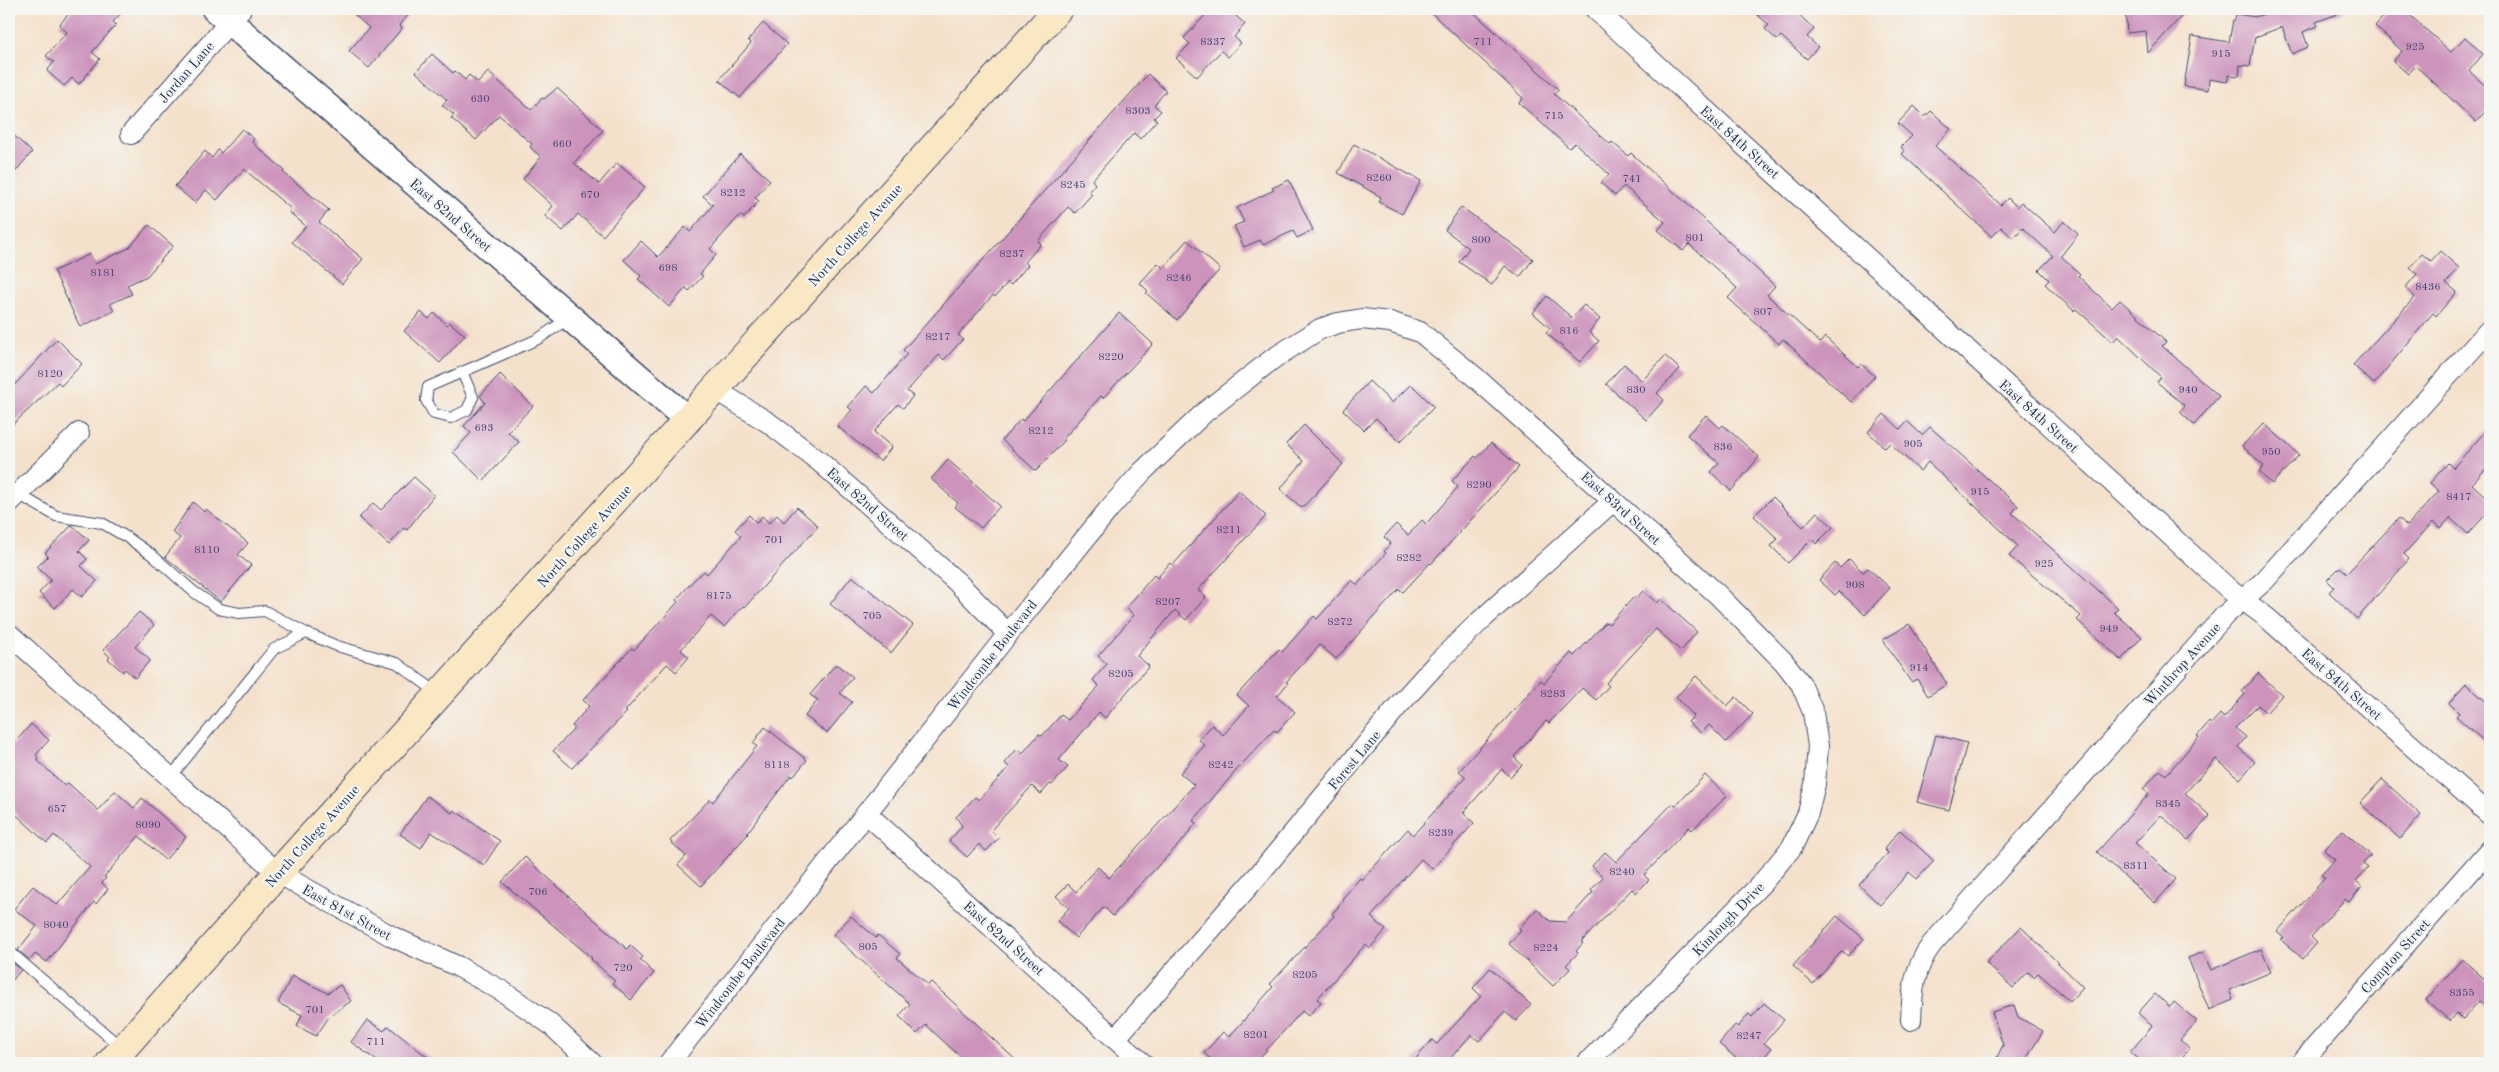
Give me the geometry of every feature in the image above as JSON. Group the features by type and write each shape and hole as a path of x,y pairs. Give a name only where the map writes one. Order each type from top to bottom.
{"main road":[{"name":"North College Avenue","path":"116,1056 278,873 1058,9"}],"street":[{"name":"East 84th Street","path":"1595,9 2243,600 2266,617 2490,815"},
{"name":"East 82nd Street","path":"228,13 570,318 688,420"},
{"name":"Jordan Lane","path":"131,134 228,13"},
{"name":"East 83rd Street","path":"1372,320 1400,324 1420,332 1437,344 1717,594 1784,662 1801,684 1810,702 1818,746"},
{"name":"Windcombe Boulevard","path":"669,1063 1008,634 1122,493 1162,451 1205,412 1259,368 1312,333 1348,321 1372,320"},
{"name":"Winthrop Avenue","path":"1911,1020 1912,985 1922,958 1932,944 2225,616 2270,574 2490,329"},
{"name":"East 82nd Street","path":"716,390 769,424 820,462 957,582 1008,634"},
{"path":"13,499 79,433"},
{"name":"Forest Lane","path":"1115,1039 1260,872 1398,706 1437,663 1479,622 1614,501"},
{"name":"East 81st Street","path":"9,634 278,873 393,937 457,966 502,991 550,1024 592,1063"},
{"name":"Kimlough Drive","path":"1587,1063 1786,856 1808,813 1815,784 1818,746"},
{"name":"East 82nd Street","path":"867,814 1142,1063"},
{"name":"Compton Street","path":"2300,1063 2490,849"}],"lane":[{"path":"462,372 473,397 467,410 451,418 434,414 426,400 428,387 462,372 538,339 570,318"},
{"path":"13,499 56,516 102,523 152,555 194,592 219,609 239,613 265,611 306,633 338,646 397,664 440,695"},
{"path":"170,778 274,649 306,633"},
{"path":"9,951 116,1056"}],"building":[{"path":"73,9 125,9 113,22 116,25 92,52 100,59 79,84 72,78 64,86 47,71 54,62 46,56 67,32 59,25"},
{"path":"348,9 414,9 399,25 402,28 369,68 349,51 369,28"},
{"path":"1211,9 1228,9 1245,24 1234,37 1241,43 1228,57 1221,51 1197,77 1176,58 1190,44 1184,38"},
{"path":"1427,9 1470,9 1559,90 1554,94 1610,144 1612,142 1628,156 1631,153 1738,250 1775,286 1767,295 1820,343 1825,337 1858,367 1861,364 1875,376 1851,402 1783,339 1779,344 1728,298 1737,288 1689,244 1683,251 1658,230 1665,222 1624,186 1615,196 1601,183 1609,174 1575,143 1569,148 1519,103 1523,98"},
{"path":"1751,9 1793,9 1814,29 1807,37 1818,47 1807,59 1781,36 1777,40 1765,29 1769,25"},
{"path":"2125,9 2188,9 2148,53 2146,31 2127,33"},
{"path":"2280,9 2348,10 2316,22 2318,26 2303,32 2308,47 2292,54 2282,27 2255,37 2250,66 2240,65 2239,76 2229,75 2227,82 2209,79 2208,90 2184,86 2192,36 2229,42 2236,14 2255,17"},
{"path":"2390,9 2403,9 2451,52 2465,37 2483,54 2469,71 2490,90 2490,106 2476,122 2416,66 2408,74 2393,61 2402,51 2375,26"},
{"path":"763,23 787,44 740,98 719,80 751,43 748,40"},
{"path":"432,54 453,73 455,71 465,80 469,75 478,83 488,72 531,110 542,98 544,99 557,88 603,130 574,163 599,184 617,163 645,187 603,236 578,214 563,231 545,216 553,206 523,179 541,157 530,147 532,144 499,115 476,140 451,118 454,115 442,105 447,100 416,72"},
{"path":"1148,74 1166,91 1154,105 1161,111 1154,118 1157,120 1140,139 1134,133 1092,180 1095,184 1089,191 1092,194 1075,213 1068,207 1038,241 1041,244 1025,262 1028,265 1011,285 1008,282 995,297 993,295 958,335 963,339 944,360 939,355 907,391 913,396 903,408 898,404 874,432 892,447 880,461 837,426 852,410 848,407 866,386 874,393 907,354 903,350"},
{"path":"1914,106 1925,117 1931,111 1951,129 1935,146 2001,205 2008,198 2017,207 2021,202 2055,232 2064,221 2078,234 2061,256 2080,274 2078,276 2112,308 2120,300 2166,342 2162,346 2219,396 2194,425 2180,412 2185,406 2157,382 2161,377 2118,336 2113,342 2076,309 2074,311 2045,284 2049,280 2039,270 2053,256 2023,228 2013,238 2001,227 1992,237 1902,154 1905,151 1901,147 1912,136 1898,123"},
{"path":"242,129 254,139 252,142 284,170 283,172 329,210 319,222 363,259 342,284 292,242 306,226 289,212 291,209 244,169 217,200 206,190 195,203 175,186 205,151 212,158 218,150 221,153"},
{"path":"9,131 32,152 9,179"},
{"path":"1354,144 1421,181 1402,214 1379,202 1381,197 1338,173"},
{"path":"740,154 770,180 755,198 759,201 744,218 740,215 710,249 716,255 700,274 703,276 689,291 686,288 669,307 638,279 641,276 624,260 641,241 658,257 685,227 690,232 713,205 703,196"},
{"path":"1289,180 1313,230 1297,238 1293,231 1263,245 1260,240 1244,247 1234,226 1244,222 1237,208 1274,190 1272,188"},
{"path":"1461,207 1533,259 1520,277 1505,266 1492,285 1459,262 1469,248 1445,230"},
{"path":"149,225 173,246 147,276 127,285 132,294 110,304 114,311 80,327 54,271 90,254 95,264 129,248"},
{"path":"1187,240 1220,269 1177,320 1146,293 1148,291 1140,283 1158,263 1163,268"},
{"path":"2440,251 2459,268 2446,283 2457,292 2436,316 2433,313 2374,384 2353,365 2415,297 2405,288 2417,274 2410,267 2422,254 2431,261"},
{"path":"1547,296 1572,318 1584,305 1600,319 1589,332 1599,341 1580,362 1546,333 1550,328 1533,313"},
{"path":"421,312 429,319 434,313 447,325 449,322 465,335 440,363 404,331"},
{"path":"1119,313 1153,344 1103,398 1101,396 1063,439 1065,440 1036,471 1002,440 1021,419 1023,421"},
{"path":"57,339 82,364 61,386 58,382 9,428 9,391"},
{"path":"1665,356 1680,369 1657,393 1664,400 1646,420 1606,384 1624,364 1642,381"},
{"path":"500,374 533,406 508,432 519,442 483,481 453,452 471,433 464,426 485,403 480,396"},
{"path":"1369,381 1392,403 1411,384 1434,407 1400,442 1376,418 1364,430 1343,410"},
{"path":"1884,414 1900,429 1907,421 1922,435 1930,427 2018,506 2012,513 2118,608 2114,612 2142,637 2121,660 2077,620 2081,616 2009,556 2018,546 1928,462 1920,471 1890,443 1885,448 1868,432"},
{"path":"1706,415 1720,428 1723,425 1759,457 1731,491 1711,472 1719,463 1687,435"},
{"path":"2264,423 2299,455 2272,484 2259,472 2264,466 2242,446"},
{"path":"1304,425 1343,464 1302,508 1280,489 1304,461 1286,444"},
{"path":"2490,426 2490,464 2472,484 2490,501 2490,510 2468,534 2450,518 2441,528 2433,522 2404,554 2409,559 2357,619 2329,592 2334,587 2327,580 2340,567 2347,573 2399,518 2407,526 2439,491 2430,483 2448,463 2453,468"},
{"path":"1491,443 1519,467 1431,564 1403,592 1399,589 1336,659 1320,645 1286,682 1288,683 1277,696 1295,712 1277,732 1274,730 1241,765 1193,821 1196,823 1184,839 1131,894 1113,916 1104,907 1076,938 1057,921 1069,908 1056,896 1068,884 1076,892 1098,867 1109,878 1194,785 1180,773 1205,745 1199,740 1212,725 1223,735 1249,706 1237,695 1279,649 1282,652 1314,616 1317,619 1352,580 1357,585 1386,553 1384,551 1391,543 1384,537 1396,524 1408,535 1422,520 1426,524 1458,487 1452,481 1475,456 1477,458"},
{"path":"948,460 1000,506 981,528 955,507 958,503 931,479"},
{"path":"414,477 434,495 407,530 404,528 389,545 359,518 373,503 381,510"},
{"path":"1239,491 1266,516 1198,590 1206,597 1186,620 1175,610 1137,656 1149,666 1105,718 1099,712 1059,760 1068,767 1041,794 1032,786 991,830 999,838 986,851 979,844 967,857 949,841 962,826 956,817 975,797 979,800 1009,767 1005,763 1017,749 1022,754 1039,734 1042,736 1061,715 1068,720 1099,686 1093,680 1107,664 1098,656 1134,615 1126,608 1154,575 1157,578 1170,563 1173,565"},
{"path":"1773,497 1803,527 1817,512 1833,527 1816,544 1812,539 1788,563 1771,546 1778,539 1754,516"},
{"path":"193,502 204,512 206,509 248,543 238,555 251,565 221,602 165,557 180,538 172,532"},
{"path":"797,507 818,526 745,607 743,606 724,627 711,616 681,650 689,657 676,672 667,664 625,711 627,712 572,768 553,751 575,728 572,726 589,706 583,700 632,648 634,650 678,602 676,600 693,581 704,571 707,574 741,536 735,530 749,515 757,523 762,516 769,523 777,515 784,522"},
{"path":"72,525 89,540 79,551 87,559 81,566 97,581 82,597 73,589 55,608 39,593 51,580 37,567 48,556 45,553"},
{"path":"1849,559 1863,572 1868,568 1890,588 1865,615 1839,591 1835,595 1819,580 1835,563 1840,568"},
{"path":"852,576 913,625 891,653 830,604"},
{"path":"1643,591 1657,603 1661,599 1697,632 1681,651 1656,629 1606,683 1609,686 1596,700 1582,688 1549,723 1546,721 1514,757 1522,765 1510,777 1502,769 1463,813 1474,823 1432,869 1421,859 1371,917 1386,930 1370,948 1366,944 1317,999 1321,1002 1308,1016 1302,1011 1255,1063 1215,1063 1204,1053 1223,1032 1229,1037 1273,987 1270,984 1334,916 1332,914 1344,900 1342,899 1360,878 1362,880 1408,829 1413,835 1466,777 1459,771 1541,680 1544,683 1571,653 1574,656 1606,622 1609,624 1634,597 1636,598"},
{"path":"139,612 154,625 135,647 150,660 135,678 125,669 123,672 108,659 110,657 103,650"},
{"path":"1909,624 1947,684 1928,696 1917,679 1911,682 1883,640"},
{"path":"836,664 853,677 840,693 852,702 827,733 805,716 818,700 810,695"},
{"path":"2258,673 2282,695 2266,713 2258,705 2235,728 2246,737 2238,747 2255,762 2240,779 2216,759 2185,793 2210,816 2188,840 2161,815 2135,843 2176,879 2155,903 2097,852 2149,794 2143,789 2160,770 2166,775 2199,737 2197,736 2209,722 2211,724 2220,714 2224,718 2245,694 2242,691"},
{"path":"1696,676 1727,706 1736,697 1753,714 1726,742 1709,725 1701,733 1688,722 1694,716 1676,697"},
{"path":"2466,684 2490,705 2490,747 2456,716 2459,713 2449,703"},
{"path":"31,724 49,740 36,755 37,760 65,786 68,783 98,810 115,791 134,808 142,798 186,837 165,860 139,836 104,877 106,878 102,883 108,889 96,904 94,902 47,962 35,954 30,960 18,950 37,926 14,909 33,886 57,905 90,867 54,835 47,843 9,808 9,749"},
{"path":"765,727 807,760 793,777 791,775 748,834 701,886 678,865 686,856 670,841 710,799 713,802 757,746 753,743"},
{"path":"1936,735 1967,743 1949,810 1917,802"},
{"path":"1705,775 1727,796 1692,830 1689,827 1644,875 1649,880 1636,893 1632,889 1581,942 1583,943 1576,951 1578,953 1566,965 1570,969 1553,986 1509,944 1521,931 1519,928 1537,909 1550,921 1566,922 1593,892 1591,890 1603,877 1592,866 1605,852 1616,862 1672,804 1676,806"},
{"path":"2382,779 2421,815 2400,839 2360,803"},
{"path":"427,796 452,813 454,810 500,841 484,865 431,832 421,848 400,834"},
{"path":"1900,830 1934,861 1917,879 1909,872 1880,905 1859,885 1888,853 1884,849"},
{"path":"2342,830 2371,855 2363,864 2368,868 2356,881 2362,886 2349,902 2345,899 2311,937 2317,943 2303,959 2281,940 2284,938 2277,932 2325,878 2321,875 2335,860 2324,850"},
{"path":"525,857 627,949 630,945 643,957 640,960 654,973 631,1000 612,983 615,981 592,958 502,882"},
{"path":"851,916 876,938 878,935 900,954 897,958 928,985 931,982 1019,1063 967,1063 926,1025 917,1034 899,1016 910,1004 833,935"},
{"path":"1837,916 1864,939 1848,956 1842,951 1813,984 1793,966"},
{"path":"2021,927 2083,987 2070,1001 2038,973 2034,977 2028,972 2013,988 1986,963"},
{"path":"2261,949 2271,972 2229,990 2233,1000 2209,1010 2188,958 2203,952 2211,970"},
{"path":"2462,959 2490,984 2490,1011 2479,1001 2463,1019 2457,1013 2450,1021 2426,1000"},
{"path":"9,961 21,970 9,984"},
{"path":"1490,968 1531,1005 1516,1021 1505,1012 1479,1041 1471,1035 1446,1063 1412,1063 1432,1040 1437,1044 1481,996 1473,988"},
{"path":"292,976 328,993 340,985 351,1001 329,1017 316,1036 297,1026 302,1015 278,1003"},
{"path":"2155,994 2170,1007 2174,1002 2197,1021 2180,1040 2190,1048 2177,1063 2144,1063 2130,1052 2152,1026 2138,1013"},
{"path":"1764,1003 1784,1020 1764,1043 1771,1049 1760,1062 1752,1056 1746,1063 1742,1063 1719,1044 1735,1025 1738,1027 1749,1014 1752,1017"},
{"path":"2014,1005 2018,1017 2043,1031 2024,1063 2007,1063 1997,1057 2003,1045 1992,1012"},
{"path":"367,1020 384,1031 388,1026 435,1063 380,1063 351,1042"}]}
